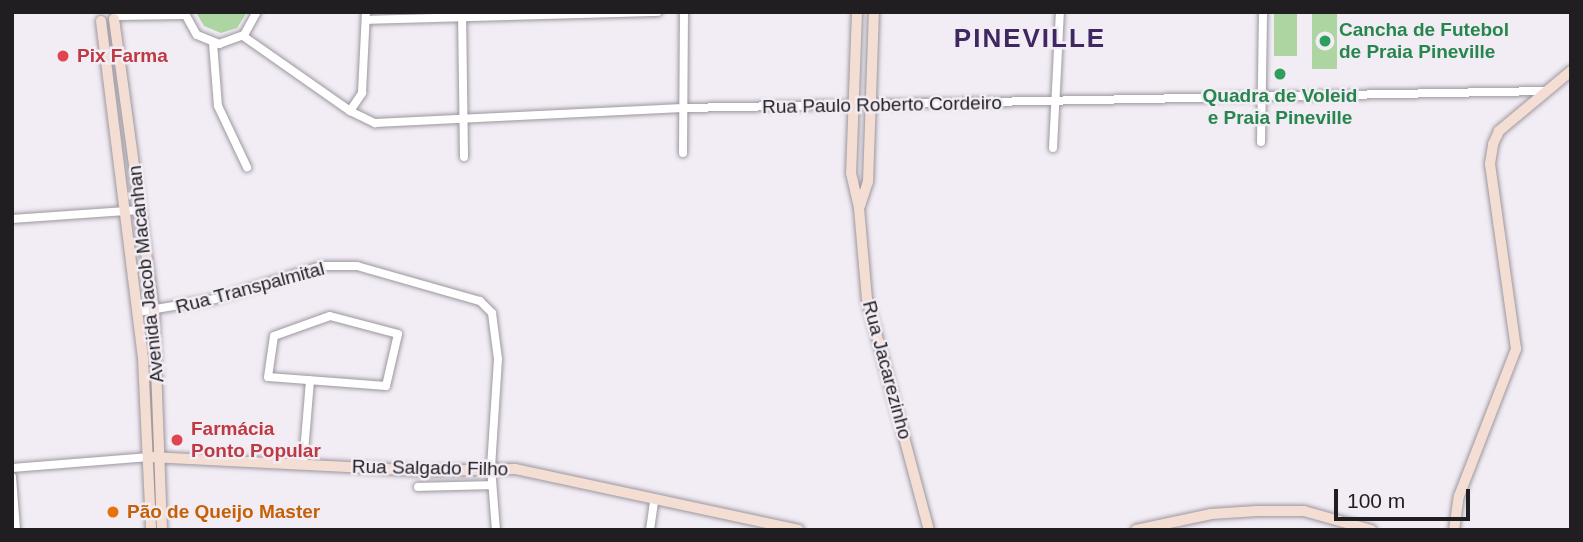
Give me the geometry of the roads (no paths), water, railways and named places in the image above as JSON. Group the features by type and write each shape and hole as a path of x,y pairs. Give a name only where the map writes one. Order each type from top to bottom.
{"main road":[{"name":"Rua Jacarezinho","path":"857,12 851,173 859,208 867,299 929,530"},
{"name":"Rua Jacarezinho","path":"859,208 868,182 874,12"},
{"path":"97,17 116,16"},
{"name":"Avenida Jacob Macanhan","path":"116,16 153,312 162,458 162,530"},
{"name":"Avenida Jacob Macanhan","path":"97,17 138,312 150,457 151,530"},
{"path":"1454,530 1459,496 1516,349 1490,164 1493,144 1499,131 1571,71"},
{"name":"Rua Salgado Filho","path":"150,457 427,471 491,467 797,529"},
{"path":"1139,529 1211,514 1257,511 1304,512 1371,530"}],"street":[{"path":"116,16 185,13 194,33 213,43 243,36 257,12"},
{"path":"350,111 362,93 366,16 658,12"},
{"path":"683,153 684,12"},
{"path":"1053,148 1060,12"},
{"path":"1261,142 1263,12"},
{"path":"462,16 464,157"},
{"name":"Rua Paulo Roberto Cordeiro","path":"243,36 350,111 375,123 683,108 870,107 1547,91"},
{"path":"213,43 218,106 247,167"},
{"path":"12,219 140,210"},
{"name":"Rua Transpalmital","path":"138,312 153,312 215,299 321,266 357,266 480,301 492,313 498,359 491,467 496,530"},
{"path":"330,316 398,334 386,386 310,380 268,377 274,336 283,330 330,316"},
{"path":"303,464 310,380"},
{"name":"Rua Salgado Filho","path":"12,468 150,457"},
{"path":"12,477 16,530"},
{"path":"418,487 492,485"},
{"path":"650,530 654,501"}],"place":[{"name":"Cancha de Futebol de Praia Pineville","path":"1325,41"},
{"name":"Pix Farma","path":"63,56"},
{"name":"Quadra de Voleid e Praia Pineville","path":"1280,74"},
{"name":"Farmácia Ponto Popular","path":"177,440"},
{"name":"Pão de Queijo Master","path":"113,512"}],"district":[{"name":"PINEVILLE","path":"1030,39"}]}
